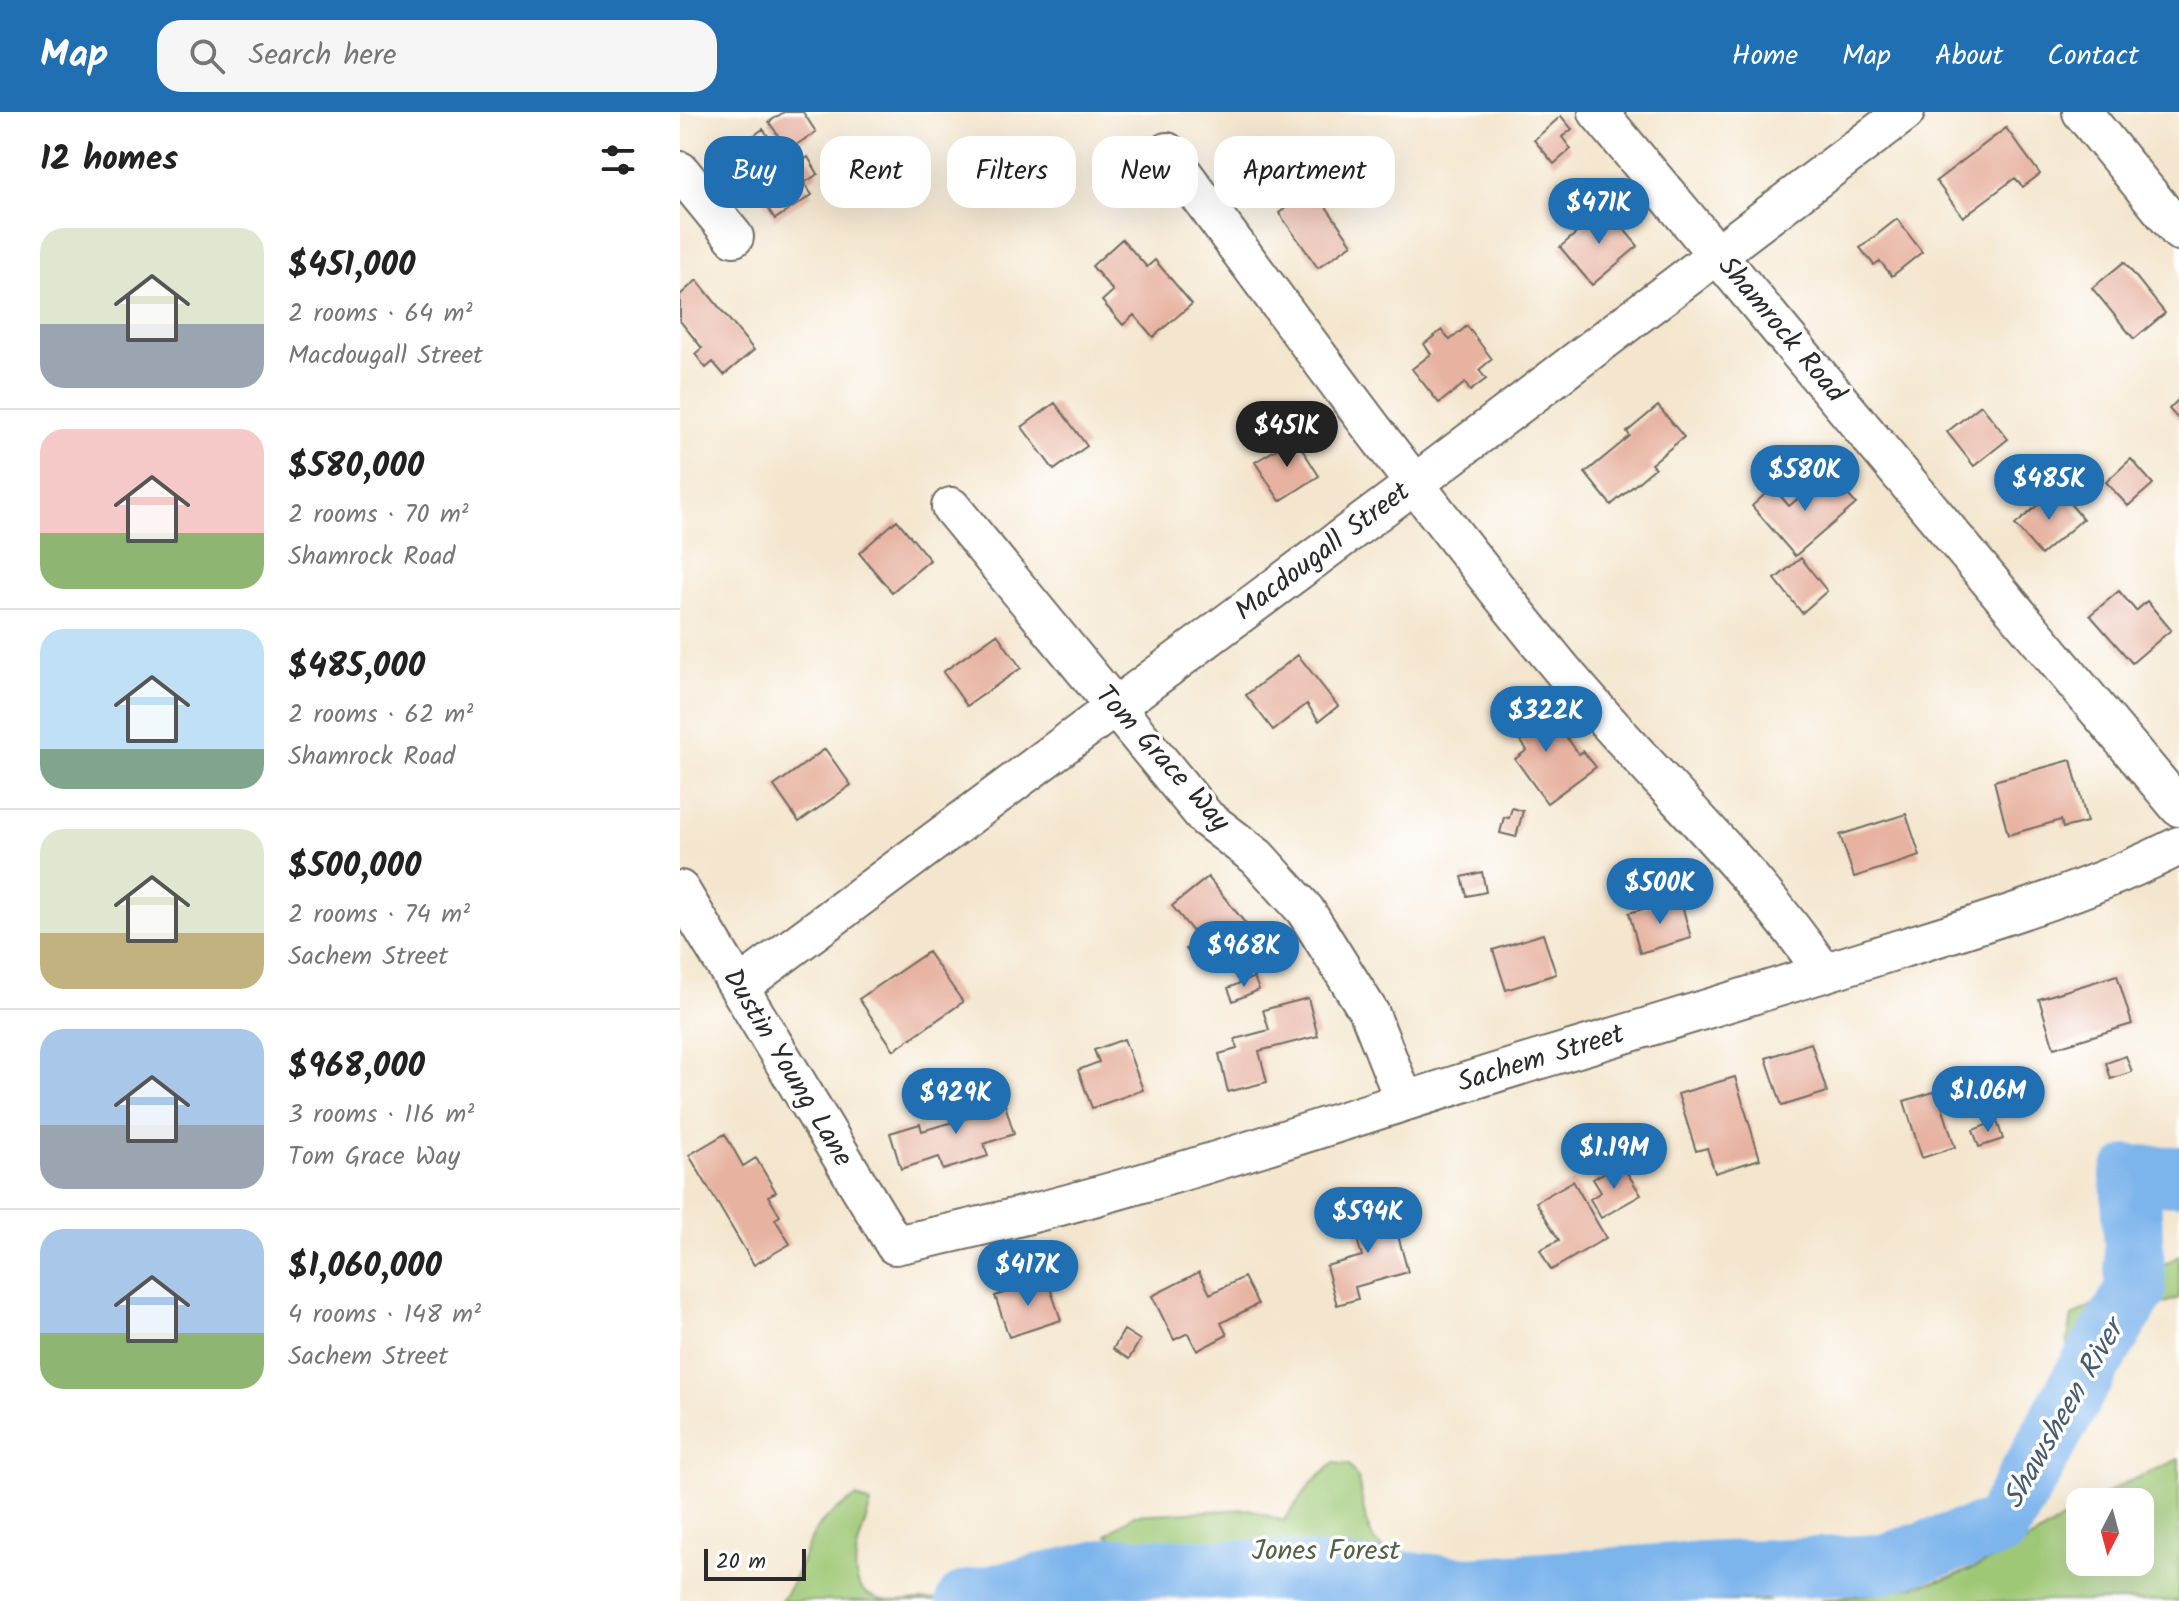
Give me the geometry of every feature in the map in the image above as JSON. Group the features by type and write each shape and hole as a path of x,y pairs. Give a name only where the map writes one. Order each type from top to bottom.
{"street":[{"name":"Shamrock Road","path":"1598,112 2179,807"},
{"name":"Macdougall Street","path":"739,987 1413,485 1905,112"},
{"path":"2082,112 2179,231"},
{"path":"680,171 734,237"},
{"path":"1198,194 1413,485 1560,667 1736,863 1798,936 1824,973"},
{"name":"Tom Grace Way","path":"951,507 1206,818 1257,857 1305,910 1370,1014 1404,1100"},
{"name":"Sachem Street","path":"895,1245 972,1230 1090,1199 1824,973 1971,927 2131,869 2179,846"},
{"name":"Dustin Young Lane","path":"680,890 895,1245"}],"green space":[{"path":"2179,1256 2179,1298 2144,1312 2103,1337 2067,1345 2072,1317"},
{"path":"2179,1459 2179,1601 1820,1601 1900,1589 1959,1574 2004,1554 2066,1518 2066,1576 2154,1576 2154,1488 2116,1488"},
{"name":"Jones Forest","path":"1334,1463 1349,1465 1358,1479 1366,1522 1374,1541 1386,1551 1416,1565 1482,1573 1550,1588 1625,1592 1702,1575 1726,1580 1771,1601 1300,1601 1284,1575 1244,1558 1204,1546 1168,1550 1135,1545 1118,1542 1107,1535 1134,1515 1249,1509 1283,1521 1311,1484"},
{"path":"856,1497 871,1504 857,1552 857,1581 864,1591 877,1598 898,1601 781,1601 820,1525"},
{"path":"937,1599 960,1601 898,1601"}],"building":[{"path":"784,112 803,112 816,132 804,140 804,136 778,136 769,122"},
{"path":"1561,116 1572,129 1562,137 1571,149 1554,164 1534,140"},
{"path":"2006,128 2040,174 2023,187 2015,178 1963,217 1936,181"},
{"path":"763,129 768,136 753,136"},
{"path":"808,157 818,174 804,183 804,160"},
{"path":"804,183 812,195 804,200"},
{"path":"768,208 792,208 775,219"},
{"path":"1286,208 1327,208 1352,244 1318,268 1279,213"},
{"path":"1606,208 1638,246 1592,285 1560,247"},
{"path":"1897,219 1922,252 1892,276 1880,261 1874,265 1860,248"},
{"path":"1122,239 1147,267 1155,260 1192,304 1153,337 1134,315 1123,325 1102,301 1113,291 1092,266"},
{"path":"2124,262 2165,313 2134,339 2092,288"},
{"path":"697,280 754,350 724,375 713,362 706,368 695,354 702,348 680,321 680,295"},
{"path":"1467,326 1492,359 1479,370 1486,379 1470,391 1465,383 1439,403 1412,369 1431,354 1424,344 1442,330 1450,340"},
{"path":"2179,399 2179,420 2169,409"},
{"path":"1055,403 1087,446 1054,470 1022,427"},
{"path":"1981,405 2008,439 1974,466 1947,432"},
{"path":"1658,406 1684,437 1651,464 1655,468 1611,505 1585,473 1630,436 1627,432"},
{"path":"1295,438 1319,476 1280,501 1255,462"},
{"path":"2131,459 2153,484 2128,506 2106,482"},
{"path":"1829,473 1856,504 1795,556 1752,506 1773,487 1789,506"},
{"path":"2057,488 2083,519 2041,555 2015,525"},
{"path":"897,520 930,560 892,592 859,553"},
{"path":"1801,558 1827,591 1802,613 1775,579"},
{"path":"2119,591 2136,611 2147,601 2171,630 2132,663 2090,615"},
{"path":"997,634 1021,668 967,706 943,672"},
{"path":"1298,655 1338,706 1319,721 1307,704 1273,730 1246,695"},
{"path":"1521,698 1548,736 1559,727 1579,754 1583,751 1596,767 1547,803 1515,759 1527,750 1501,714"},
{"path":"825,749 851,785 799,822 774,786"},
{"path":"2071,760 2087,822 2063,828 2061,820 2008,835 1994,781"},
{"path":"1512,808 1523,811 1516,837 1500,833 1504,817 1509,818"},
{"path":"1906,814 1920,856 1854,877 1840,835"},
{"path":"1482,872 1486,892 1467,896 1462,877"},
{"path":"1208,877 1250,929 1202,968 1186,949 1199,939 1172,906"},
{"path":"1680,898 1691,938 1640,953 1629,913"},
{"path":"1543,934 1556,974 1506,990 1493,950"},
{"path":"928,952 963,1002 894,1050 859,999"},
{"path":"2117,975 2132,1024 2054,1048 2039,999"},
{"path":"1254,977 1259,990 1233,1001 1228,988"},
{"path":"1308,998 1318,1036 1259,1051 1267,1082 1228,1092 1219,1054 1237,1049 1235,1039 1269,1030 1263,1010"},
{"path":"1124,1039 1143,1090 1092,1108 1078,1070 1099,1062 1094,1050"},
{"path":"1811,1043 1827,1092 1782,1106 1766,1058"},
{"path":"2126,1056 2132,1072 2111,1079 2106,1063"},
{"path":"1735,1077 1760,1159 1715,1173 1707,1148 1696,1151 1678,1094"},
{"path":"1000,1088 1014,1134 984,1144 988,1156 943,1170 939,1157 901,1169 890,1133 920,1124 922,1131 977,1115 972,1097"},
{"path":"1937,1091 1955,1147 1922,1158 1904,1101"},
{"path":"1997,1121 2003,1139 1979,1147 1973,1130"},
{"path":"725,1134 743,1166 756,1158 776,1192 768,1196 780,1216 775,1219 790,1244 754,1265 689,1155"},
{"path":"1621,1163 1641,1195 1601,1218 1590,1199 1601,1192 1593,1179"},
{"path":"1573,1181 1606,1238 1551,1270 1540,1250 1559,1240 1536,1202"},
{"path":"1381,1204 1386,1223 1394,1221 1408,1272 1355,1287 1358,1299 1337,1305 1326,1266 1362,1256 1349,1213"},
{"path":"1199,1272 1210,1294 1244,1277 1258,1304 1221,1323 1227,1335 1197,1351 1188,1333 1174,1340 1152,1296"},
{"path":"1047,1279 1061,1320 1009,1337 995,1296"},
{"path":"1124,1330 1140,1340 1129,1359 1113,1349"}],"waterway":[{"name":"Shawsheen River","path":"966,1601 1113,1567 1274,1571 1469,1587 1677,1573 1884,1564 2000,1527 2082,1379 2136,1291 2130,1175 2179,1176"}]}
